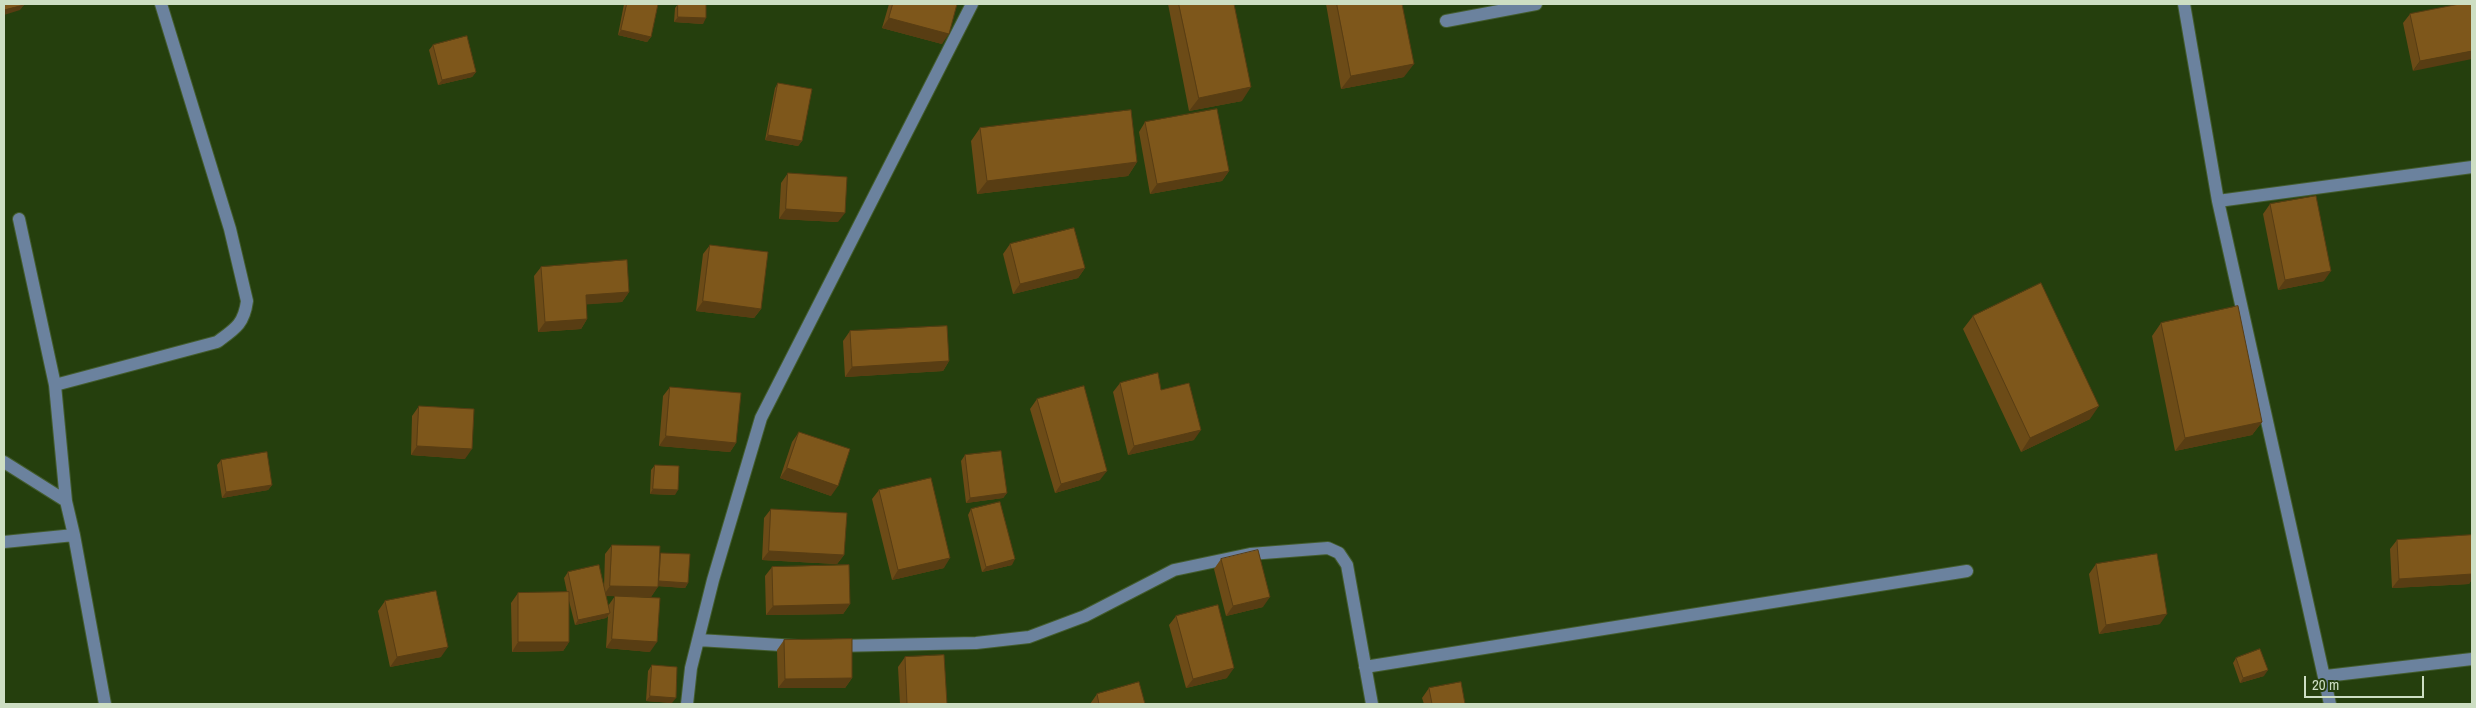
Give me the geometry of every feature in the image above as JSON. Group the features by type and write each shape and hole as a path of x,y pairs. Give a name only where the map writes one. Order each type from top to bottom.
{"street":[{"path":"55,385 217,342 237,328 245,312 247,301 230,229 161,4"},
{"path":"687,704 691,668 713,580 761,418 972,4"},
{"path":"1446,21 1536,4"},
{"path":"2184,4 2218,201 2326,676 2330,704"},
{"path":"2218,201 2472,167"},
{"path":"19,219 55,385 66,501 105,704"},
{"path":"4,462 66,501"},
{"path":"4,542 74,535"},
{"path":"698,640 815,646 976,643 1029,637 1085,616 1174,570 1250,554 1328,548 1339,553 1347,565 1372,704"},
{"path":"1365,667 1966,571"},
{"path":"2326,676 2472,660"}],"building":[{"path":"4,4 23,4 24,5 4,10"},
{"path":"627,4 658,4 651,37 621,30"},
{"path":"678,4 706,4 706,18 678,17"},
{"path":"893,4 957,4 949,34 889,18"},
{"path":"1179,4 1234,4 1251,87 1199,98"},
{"path":"1337,4 1402,4 1414,64 1351,76"},
{"path":"2460,4 2472,4 2472,51 2420,61 2410,14"},
{"path":"467,36 476,72 442,80 433,45"},
{"path":"778,83 812,89 802,141 768,135"},
{"path":"1217,109 1229,171 1157,184 1145,122"},
{"path":"1131,110 1137,162 987,181 980,128"},
{"path":"788,173 847,177 845,213 786,209"},
{"path":"2316,196 2331,271 2285,280 2270,204"},
{"path":"1074,228 1085,268 1020,284 1010,244"},
{"path":"710,245 768,252 761,309 703,301"},
{"path":"627,260 629,292 586,295 587,319 545,322 541,267"},
{"path":"2041,283 2099,406 2030,438 1973,316"},
{"path":"2238,306 2262,422 2185,438 2161,323"},
{"path":"947,326 949,361 852,367 850,331"},
{"path":"1158,373 1161,390 1189,383 1201,430 1134,446 1120,383"},
{"path":"1084,386 1107,471 1061,484 1037,399"},
{"path":"670,387 741,393 736,443 666,436"},
{"path":"419,406 474,409 472,449 417,446"},
{"path":"799,432 850,449 838,486 787,468"},
{"path":"1001,451 1007,493 970,498 965,455"},
{"path":"267,452 272,485 226,492 221,460"},
{"path":"655,465 679,466 678,490 653,489"},
{"path":"931,478 950,558 898,570 879,490"},
{"path":"1000,502 1015,559 986,567 971,509"},
{"path":"771,509 847,513 844,555 769,551"},
{"path":"2472,535 2472,574 2399,579 2397,540"},
{"path":"612,545 660,546 658,587 610,586"},
{"path":"1258,550 1270,597 1233,606 1221,559"},
{"path":"661,553 690,554 688,583 659,581"},
{"path":"2157,554 2167,614 2106,625 2096,564"},
{"path":"599,565 610,613 578,620 568,572"},
{"path":"849,565 850,604 773,606 772,567"},
{"path":"436,591 448,647 397,657 385,601"},
{"path":"569,592 569,642 518,642 518,593"},
{"path":"615,596 660,598 657,642 612,639"},
{"path":"1218,605 1234,668 1193,679 1176,616"},
{"path":"852,639 852,678 785,679 784,640"},
{"path":"2260,649 2268,670 2243,678 2236,658"},
{"path":"944,655 947,704 907,704 905,657"},
{"path":"652,665 677,667 676,698 650,696"},
{"path":"1139,682 1145,704 1099,704 1097,694"},
{"path":"1461,682 1465,704 1432,704 1429,688"}]}
